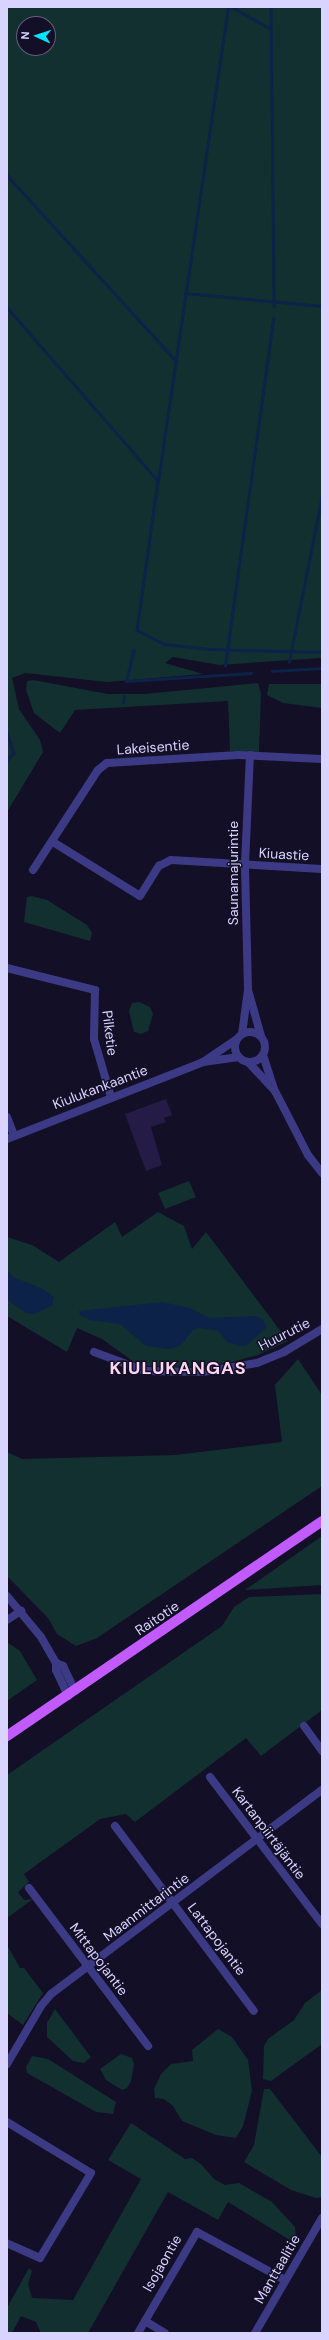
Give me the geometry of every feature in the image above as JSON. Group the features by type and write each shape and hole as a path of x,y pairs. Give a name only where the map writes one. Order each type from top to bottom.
{"main road":[{"name":"Raitotie","path":"7,1736 71,1694 322,1522"}],"street":[{"name":"Lakeisentie","path":"33,870 53,842 98,770 107,763 250,755 322,759"},
{"name":"Saunamajurintie","path":"239,1037 248,990 245,864 250,755"},
{"name":"Kiuastie","path":"53,842 140,896 159,866 171,860 322,869"},
{"name":"Pilketie","path":"7,968 95,990 94,1039 111,1097"},
{"name":"Saunamajurintie","path":"248,990 261,1036"},
{"path":"275,1091 248,1062 239,1057 235,1049 239,1037 252,1032 261,1036 265,1045 263,1055 275,1091 308,1155 320,1171"},
{"name":"Kiulukankaantie","path":"203,1062 239,1037"},
{"path":"248,1062 256,1060 263,1055"},
{"name":"Kiulukankaantie","path":"10,1137 203,1062 239,1057"},
{"path":"7,1117 10,1137"},
{"name":"Huurutie","path":"94,1352 145,1371 203,1372 257,1363 284,1352 322,1329"},
{"path":"7,1596 21,1611 56,1662 56,1670 71,1694"},
{"path":"7,1620 21,1611"},
{"path":"304,1726 322,1751"},
{"name":"Kartanpiirtäjäntie","path":"210,1777 322,1924"},
{"name":"Maanmittarintie","path":"7,2064 46,1999 322,1790"},
{"name":"Lattapojantie","path":"115,1826 254,2011"},
{"name":"Mittapojantie","path":"29,1888 148,2046"},
{"path":"7,2122 91,2173 40,2258 7,2243"},
{"name":"Manttaalitie","path":"255,2333 322,2218"},
{"name":"Isojaontie","path":"138,2333 197,2232 285,2280"},
{"path":"145,2321 165,2333"}],"green space":[{"path":"7,7 322,7 322,658 219,665 173,657 165,663 203,674 107,682 25,673 12,678 19,709 40,740 43,752 7,812"},
{"path":"33,680 108,694 144,694 258,683 261,694 259,752 230,751 228,701 75,710 60,733 34,713 26,690 27,681"},
{"path":"269,684 322,684 322,708 283,703 267,695"},
{"path":"32,896 47,900 87,925 92,933 90,941 24,922 27,897"},
{"path":"139,1002 150,1007 153,1014 148,1031 141,1034 134,1032 129,1011 132,1003"},
{"path":"189,1181 196,1197 165,1209 158,1193"},
{"path":"158,1212 184,1226 192,1249 206,1232 288,1341 258,1355 232,1362 199,1367 145,1366 134,1362 102,1339 77,1328 67,1352 7,1316 7,1237 32,1245 59,1262 115,1222 122,1237"},
{"path":"298,1359 322,1395 322,1486 97,1638 76,1646 57,1634 48,1618 7,1576 7,1452 22,1459 175,1455 282,1442 275,1385"},
{"path":"322,1536 322,1585 245,1590"},
{"path":"322,1594 322,1710 261,1756 246,1738 135,1822 126,1814 100,1819 24,1874 29,1882 18,1892 24,1900 33,1899 7,1918 7,1775 222,1626 234,1607 249,1597"},
{"path":"7,1642 20,1651 37,1680 7,1701"},
{"path":"7,1945 20,1968 24,1968 43,1993 23,2025 7,2013"},
{"path":"322,1990 322,2044 271,2081 263,2079 264,2046 268,2039 294,2020 305,2003"},
{"path":"55,2009 91,2057 84,2063 73,2061 47,2037 47,2023"},
{"path":"218,2029 232,2037 248,2060 252,2091 243,2126 236,2138 216,2135 182,2121 173,2106 164,2099 155,2098 154,2089 161,2074 171,2064 193,2061 192,2050"},
{"path":"121,2054 132,2058 134,2064 131,2081 127,2088 122,2090 106,2080 100,2069"},
{"path":"32,2056 48,2059 116,2102 113,2114 96,2112 27,2073 26,2067"},
{"path":"264,2089 270,2089 322,2157 322,2197 316,2198 291,2190 244,2162 254,2145"},
{"path":"131,2123 185,2159 192,2158 201,2164 214,2179 225,2185 239,2183 272,2202 295,2227 296,2239 293,2242 228,2202 218,2220 168,2192 88,2333 41,2333 36,2322 21,2316 12,2333 7,2333 7,2308 29,2268 32,2271 28,2284 32,2298 73,2300 141,2179 108,2160"}],"water":[{"path":"7,1270 13,1277 41,1288 54,1297 52,1306 34,1314 26,1313 10,1302 7,1299"},
{"path":"162,1302 190,1308 209,1318 255,1316 263,1319 266,1328 246,1346 240,1346 227,1342 218,1331 199,1328 193,1330 180,1346 169,1349 146,1346 120,1324 89,1320 80,1315 79,1311"}],"building":[{"path":"166,1099 172,1115 164,1118 166,1122 151,1127 162,1165 146,1171 125,1114"}],"waterway":[{"path":"158,481 228,7"},
{"path":"232,7 271,29"},
{"path":"271,7 274,306"},
{"path":"7,175 176,361"},
{"path":"185,293 322,306"},
{"path":"7,307 158,481 137,630 165,644 209,649 322,652"},
{"path":"225,666 273,318"},
{"path":"289,662 322,495"},
{"path":"134,650 127,681 251,673"},
{"path":"272,671 322,668"},
{"path":"123,703 124,696"},
{"path":"7,732 14,753 7,761"}],"district":[{"name":"KIULUKANGAS","path":"178,1368"}]}
